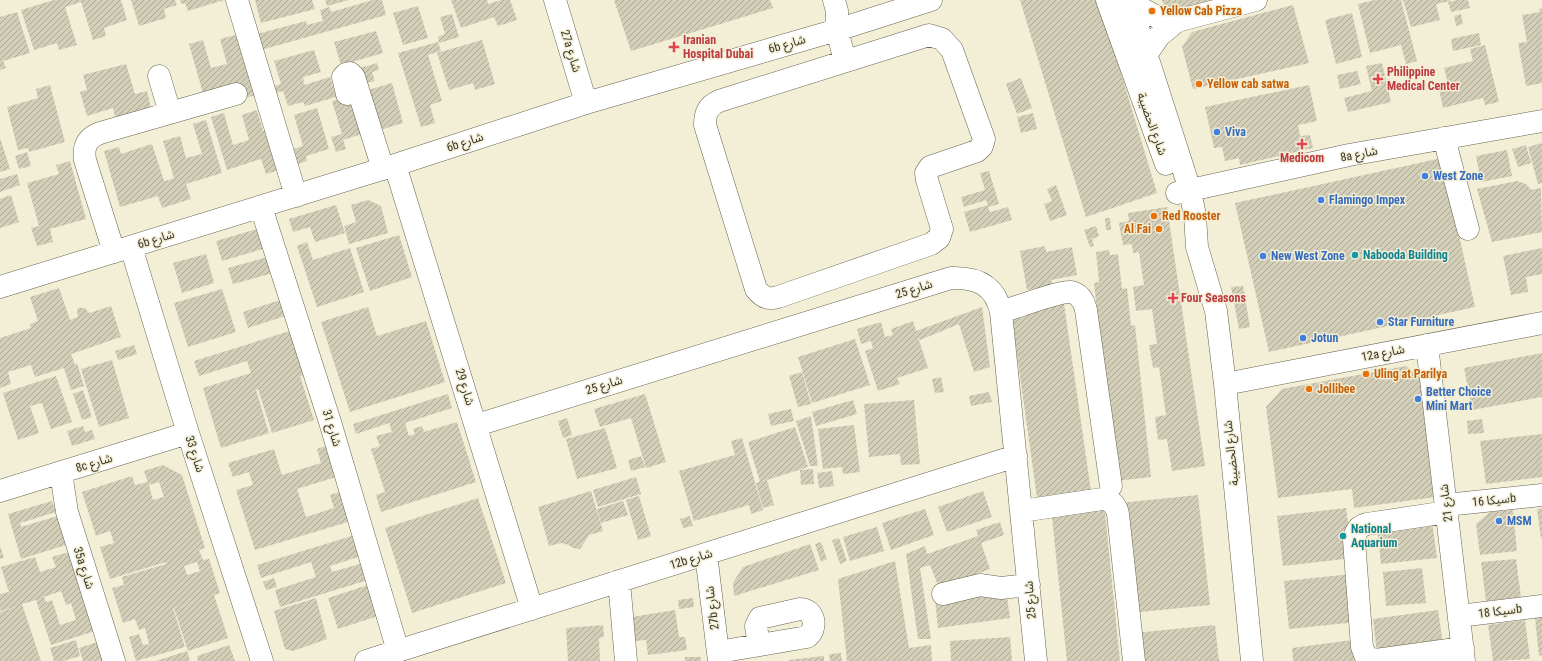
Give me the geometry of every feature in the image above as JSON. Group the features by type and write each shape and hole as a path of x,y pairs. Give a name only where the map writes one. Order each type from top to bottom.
{"street":[{"path":"237,0 296,196"},
{"name":"27a شارع","path":"555,0 586,103"},
{"path":"834,0 837,11 837,30 845,61"},
{"path":"846,0 858,23"},
{"name":"6b شارع","path":"0,287 389,167 586,103 837,30 931,0"},
{"name":"شارع الحضيبة","path":"1107,0 1196,221 1198,248 1216,312 1225,384 1252,661"},
{"path":"1146,54 1160,36 1178,21 1256,0"},
{"path":"1129,1 1157,17 1178,21"},
{"name":"شارع الحضيبة","path":"1129,1 1146,54 1183,191"},
{"path":"936,36 942,39 952,50 983,135 984,143 977,151 934,165 928,169 926,177 942,229 936,242 778,297 768,298 763,296 756,289 705,125 705,118 712,104 719,101 845,61 922,37 936,36"},
{"name":"شارع 29","path":"347,94 343,77 350,73 354,77 389,167 476,425 532,609"},
{"path":"159,76 170,113 236,94"},
{"name":"شارع 33","path":"170,113 92,136 86,143 84,152 85,160 122,249 188,433 262,661"},
{"name":"8a شارع","path":"1183,191 1349,155 1542,121"},
{"path":"1444,138 1468,229"},
{"name":"شارع 31","path":"261,206 330,422 398,651"},
{"name":"شارع 25","path":"476,425 951,278 965,277 979,281 991,290 998,302 1000,312 1022,511 1036,661"},
{"path":"1000,312 1065,292 1077,294 1082,299 1086,310 1111,486"},
{"name":"12a شارع","path":"1225,384 1542,323"},
{"name":"شارع 21","path":"1427,345 1463,655"},
{"name":"8c شارع","path":"0,491 188,433"},
{"name":"12b شارع","path":"366,661 1016,456"},
{"name":"35a شارع","path":"61,473 67,512 114,661"},
{"name":"سيكا 16b","path":"1463,655 1376,660 1366,657 1362,647 1354,540 1356,532 1359,528 1367,524 1446,509 1542,495"},
{"path":"1022,511 1102,499 1107,499 1115,505 1118,514 1134,661"},
{"name":"27b شارع","path":"706,554 718,657"},
{"path":"619,581 626,661"},
{"path":"943,594 980,585 1001,588 1029,585"},
{"name":"سيكا 18b","path":"1459,616 1542,606"},
{"path":"718,657 759,645"}],"building":[{"path":"54,0 121,0 127,20 104,28 106,36 93,40 81,2 65,7 77,45 59,50 57,43 34,50 21,10"},
{"path":"131,0 175,0 177,5 164,9 166,18 139,26"},
{"path":"180,0 224,0 188,11 185,3 181,4"},
{"path":"255,0 312,0 315,9 261,23"},
{"path":"325,0 349,0 327,6"},
{"path":"373,0 382,0 386,15 261,50 257,34 306,21 307,25 323,21 320,10 329,7 331,12"},
{"path":"451,0 487,0 488,4 501,0 510,0 517,20 498,26 494,17 461,28"},
{"path":"614,0 770,0 773,8 631,51"},
{"path":"1020,0 1099,0 1157,193 1086,217"},
{"path":"1162,0 1209,0 1178,10 1164,6"},
{"path":"1375,0 1401,0 1417,61 1406,64 1401,45 1370,53 1358,4"},
{"path":"1403,0 1450,1 1436,4 1440,20 1411,27"},
{"path":"1468,0 1470,8 1451,12 1448,2"},
{"path":"1293,5 1309,63 1193,89 1182,47 1192,32"},
{"path":"418,6 428,38 403,45 393,13"},
{"path":"1542,8 1542,83 1526,86 1518,43 1527,42 1522,15 1540,12 1539,9"},
{"path":"17,12 30,53 3,61 6,68 0,70 0,17"},
{"path":"1352,13 1362,57 1336,64 1325,20"},
{"path":"452,14 459,37 439,43 438,37 445,34 440,17"},
{"path":"1461,14 1463,24 1456,26 1454,16"},
{"path":"376,31 383,53 341,65 334,42"},
{"path":"1479,33 1481,45 1453,51 1451,39"},
{"path":"236,35 249,79 255,77 260,94 245,98 204,97 189,44 203,40 211,68 227,64 220,39"},
{"path":"482,40 495,84 475,90 473,83 449,90 437,53"},
{"path":"438,42 441,51 428,55 442,101 430,105 435,123 421,127 398,53"},
{"path":"1485,45 1499,102 1485,105 1483,98 1443,108 1439,89 1449,87 1444,68 1473,61 1470,49"},
{"path":"314,50 321,72 303,77 304,85 330,77 336,97 305,106 303,102 288,106 283,91 276,93 274,86 281,84 274,61"},
{"path":"377,63 379,70 372,72 375,81 366,83 368,90 392,83 403,123 380,130 354,70"},
{"name":"Philippine Medical Center","path":"1382,63 1391,102 1348,112 1344,98 1372,91 1366,66"},
{"path":"126,64 135,94 147,91 151,108 115,117 113,108 87,116 80,92 87,90 83,75"},
{"path":"1357,71 1361,84 1340,89 1337,75"},
{"path":"1021,78 1032,108 1017,114 1006,84"},
{"path":"50,85 65,142 29,152 28,148 18,150 7,107 38,98 36,89"},
{"path":"1309,85 1317,121 1298,125 1300,136 1310,135 1313,148 1240,165 1239,158 1225,161 1222,147 1214,148 1205,107"},
{"path":"354,94 365,133 343,140 346,149 336,152 331,137 342,134 332,101"},
{"path":"317,108 329,149 306,156 307,161 298,164 294,149 303,146 294,115"},
{"path":"257,110 263,131 270,129 282,169 266,174 261,159 227,170 211,117 224,113 233,145 249,140 242,115"},
{"path":"1033,113 1037,129 1021,133 1017,117"},
{"path":"206,120 222,173 186,184 191,199 162,208 158,196 120,207 104,151 119,147 121,154 152,144 164,181 169,180 174,178 163,141 180,136 186,158 202,154 193,124"},
{"path":"0,138 10,169 0,172"},
{"path":"1542,143 1542,183 1538,184 1528,147"},
{"path":"1526,145 1531,163 1518,167 1512,149"},
{"path":"1507,150 1512,176 1481,182 1476,156"},
{"path":"27,152 31,166 19,169 15,156"},
{"name":"Nabooda Building","path":"1442,158 1475,307 1269,352 1235,203"},
{"path":"70,161 86,219 50,229 53,242 37,246 31,228 39,226 27,183 59,174 56,165"},
{"path":"989,171 999,204 988,207 990,212 1008,207 1012,220 970,232 964,212 988,205 986,200 964,207 961,197 985,190 980,173"},
{"path":"17,174 20,185 0,192 0,179"},
{"path":"1517,181 1526,184 1531,190 1541,188 1542,232 1492,242 1477,189"},
{"path":"1056,185 1067,215 1050,221 1044,204 1052,201 1047,189"},
{"path":"11,195 19,222 0,228 0,199"},
{"path":"368,200 381,206 388,233 349,244 344,226 356,222 351,205"},
{"path":"336,205 345,233 315,242 310,227 293,232 289,219"},
{"path":"1167,207 1205,466 1172,471 1167,439 1158,440 1155,417 1166,415 1159,367 1153,368 1149,345 1157,344 1152,309 1136,311 1133,287 1144,285 1139,252 1133,253 1132,244 1123,245 1119,223 1129,221 1128,213"},
{"path":"1105,218 1110,218 1111,230 1106,230"},
{"path":"1096,226 1099,236 1092,239 1094,246 1090,247 1084,230"},
{"path":"260,228 266,248 222,261 216,241"},
{"path":"399,235 412,277 370,291 356,248"},
{"path":"307,242 313,260 350,248 364,292 317,307 297,246"},
{"path":"1045,246 1046,252 1072,247 1077,275 1051,280 1053,285 1027,290 1020,251"},
{"path":"1542,248 1542,274 1526,277 1528,292 1511,295 1503,256"},
{"path":"1109,250 1110,255 1118,254 1122,289 1127,288 1131,326 1135,325 1151,477 1116,481 1094,283 1099,282 1096,252"},
{"path":"206,254 214,283 182,293 173,263"},
{"path":"268,257 273,273 233,284 228,268"},
{"path":"1243,286 1250,327 1239,329 1231,287"},
{"path":"59,288 70,320 78,317 78,308 85,308 89,313 111,306 121,337 71,354 75,365 77,363 84,386 71,390 64,368 35,377 31,365 8,372 11,384 0,388 0,338 31,328 30,324 38,321 30,297"},
{"path":"222,289 236,332 188,347 174,303"},
{"path":"280,300 285,316 248,328 243,312"},
{"path":"1064,304 1091,491 1037,498 1011,311"},
{"path":"368,307 377,336 426,321 445,382 350,412 321,322"},
{"path":"982,307 990,367 974,372 959,324 920,340 918,337 928,368 897,378 900,384 878,391 865,351 873,348 871,341 861,344 857,329 881,322 885,337 893,335 891,329 913,321 916,331"},
{"path":"290,331 304,375 300,376 314,420 272,433 258,389 256,390 269,433 221,448 203,388 251,373 247,361 199,376 194,361"},
{"path":"855,339 870,385 812,403 798,357"},
{"path":"134,345 137,354 118,360 115,351"},
{"path":"1542,353 1542,397 1472,410 1464,368"},
{"path":"112,360 129,418 99,427 81,369"},
{"path":"1406,366 1420,377 1430,435 1436,497 1354,508 1352,489 1278,498 1266,407 1282,389"},
{"path":"802,372 811,404 798,407 789,376"},
{"path":"56,376 72,422 51,429 42,403 30,406 39,433 18,440 3,393"},
{"path":"941,377 944,392 935,393 932,379"},
{"path":"83,390 92,417 82,420 73,394"},
{"path":"989,392 992,402 971,406 969,396"},
{"path":"448,394 452,408 405,423 409,436 415,434 413,429 422,426 424,432 457,422 476,482 381,512 376,495 385,492 371,449 380,446 376,436 392,432 389,423 356,434 353,424"},
{"path":"645,394 666,462 646,468 631,418 600,427 594,409"},
{"path":"853,400 857,414 816,426 812,412"},
{"path":"914,400 920,464 901,465 900,454 869,457 864,404"},
{"path":"791,409 794,421 771,426 768,414"},
{"path":"811,416 818,466 810,466 796,421"},
{"path":"567,418 572,435 563,438 558,421"},
{"path":"1482,419 1484,433 1468,434 1467,421"},
{"path":"854,425 860,472 843,474 842,467 823,469 818,429"},
{"path":"83,426 85,432 92,430 95,439 72,446 67,431"},
{"path":"795,427 808,467 760,482 748,442"},
{"path":"605,428 617,468 577,479 566,439"},
{"path":"1542,434 1542,477 1486,484 1480,441"},
{"path":"742,438 763,510 751,514 749,505 694,521 679,471 735,455 731,441"},
{"path":"326,446 336,477 297,489 306,517 334,508 330,495 342,491 351,521 255,550 236,490 253,485 249,472 233,477 228,463 274,449 282,475 321,463 317,449"},
{"path":"641,456 645,467 631,471 628,460"},
{"path":"163,465 182,475 205,548 199,550 203,560 209,559 220,593 214,595 228,638 188,651 174,608 211,596 173,608 185,647 136,661 129,637 139,634 143,645 149,644 145,628 139,630 135,619 123,623 112,588 124,585 122,577 166,564 166,562 110,579 100,547 114,543 110,531 96,536 82,492 132,476 135,485 148,482 144,471","holes":["159,482 164,497 153,500 149,485","197,562 200,571 187,575 184,566"]},
{"path":"813,469 814,484 801,485 800,470"},
{"path":"832,471 834,486 819,488 817,473"},
{"path":"636,477 641,494 598,507 593,490"},
{"path":"767,480 774,505 763,508 756,483"},
{"path":"591,491 603,531 589,535 580,549 561,543 549,546 538,507"},
{"path":"983,491 992,517 947,532 938,507"},
{"path":"1198,495 1210,605 1131,613 1120,503"},
{"path":"639,496 651,536 638,540 626,500"},
{"path":"478,498 506,583 412,613 385,528"},
{"path":"52,501 56,512 20,523 21,527 61,515 69,544 21,559 8,514"},
{"path":"623,501 628,515 601,523 597,509"},
{"path":"1104,503 1120,661 1067,661 1051,508"},
{"path":"1346,508 1353,558 1283,566 1277,516"},
{"path":"1542,508 1542,537 1541,538 1537,509"},
{"path":"925,509 934,535 891,550 882,523"},
{"path":"1513,510 1517,551 1480,555 1476,524 1490,512"},
{"path":"690,516 693,526 683,528 680,519"},
{"path":"1432,521 1437,558 1381,564 1377,527"},
{"path":"1000,522 1004,535 981,543 990,569 939,588 930,565 920,568 931,639 918,639 906,554 925,546 927,554 978,536 976,530"},
{"path":"877,527 884,551 850,561 843,537"},
{"path":"355,535 361,556 330,566 332,572 363,563 368,580 280,607 275,590 316,577 311,562 261,578 257,565"},
{"path":"839,538 847,561 840,564 832,540"},
{"path":"821,542 827,559 821,562 815,544"},
{"path":"810,544 819,570 734,596 733,583 743,567"},
{"path":"0,546 4,558 0,559"},
{"path":"69,552 95,631 51,645 36,600 22,604 41,661 0,661 0,612 18,606 0,611 0,594 9,592 1,567 35,557 40,572 56,567 52,557","holes":["61,591 66,605 71,603 76,620 60,625 52,600 46,602 44,597"]},
{"path":"1516,559 1521,597 1486,601 1481,562"},
{"path":"895,561 909,648 931,645 932,661 847,661 838,579"},
{"path":"1422,568 1426,603 1386,606 1383,572"},
{"path":"1352,574 1357,622 1289,629 1284,581"},
{"path":"274,578 277,587 266,590 263,582"},
{"path":"368,585 378,616 338,629 328,598"},
{"path":"1006,590 1010,618 938,628 935,599"},
{"path":"316,598 327,639 293,651 285,649 274,611"},
{"path":"693,598 694,607 679,609 678,600"},
{"path":"675,610 679,637 685,637 687,650 648,655 646,640 635,641 632,617"},
{"path":"1438,610 1443,644 1377,653 1373,619"},
{"path":"1542,617 1542,655 1539,656 1535,618"},
{"path":"1525,620 1530,659 1493,661 1488,625"},
{"path":"603,625 604,637 599,638 600,661 568,661 566,628"},
{"path":"1215,625 1219,661 1138,661 1135,633"},
{"path":"1010,637 1012,661 951,661 950,641"},
{"path":"76,640 80,656 63,661 54,661 50,648"},
{"path":"1352,640 1355,661 1293,661 1292,648"},
{"path":"98,642 104,661 83,661 79,648"},
{"path":"229,645 235,661 198,661 197,656"},
{"path":"187,651 190,661 156,661"},
{"path":"841,653 842,661 830,661 829,654"},
{"path":"824,656 824,661 789,661 789,660"},
{"path":"685,657 701,657 701,661 685,661"}],"place":[{"name":"Yellow Cab Pizza","path":"1152,11"},
{"name":"Iranian Hospital Dubai","path":"674,47"},
{"name":"Philippine Medical Center","path":"1378,79"},
{"name":"Yellow cab satwa","path":"1199,84"},
{"name":"Viva","path":"1217,132"},
{"name":"Medicom","path":"1302,144"},
{"name":"West Zone","path":"1425,176"},
{"name":"Flamingo Impex","path":"1321,200"},
{"name":"Red Rooster","path":"1154,216"},
{"name":"Al Fai","path":"1159,229"},
{"name":"Nabooda Building","path":"1355,255"},
{"name":"New West Zone","path":"1263,256"},
{"name":"Four Seasons","path":"1173,298"},
{"name":"Star Furniture","path":"1380,322"},
{"name":"Jotun","path":"1303,338"},
{"name":"Uling at Parilya","path":"1366,374"},
{"name":"Jollibee","path":"1309,389"},
{"name":"Better Choice Mini Mart","path":"1418,399"},
{"name":"MSM","path":"1499,521"},
{"name":"National Aquarium","path":"1343,536"}]}
